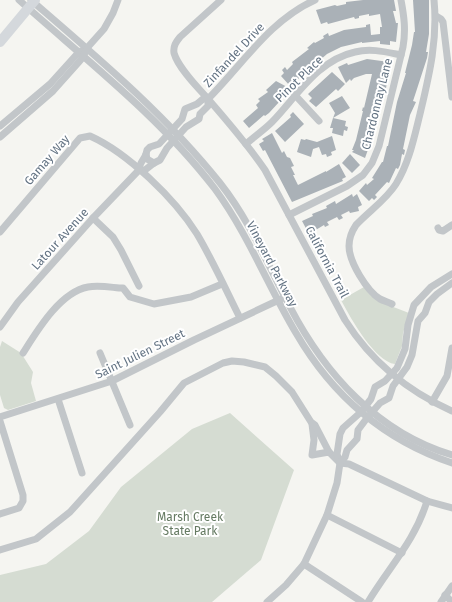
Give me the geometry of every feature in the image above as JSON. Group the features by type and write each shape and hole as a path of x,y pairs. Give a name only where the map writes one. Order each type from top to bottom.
{"highway":[{"path":"0,42 35,0"}],"street":[{"name":"Vineyard Parkway","path":"19,0 169,131"},
{"name":"Vineyard Parkway","path":"30,0 118,76 176,139 238,224 282,299 299,339 326,377 363,409 375,424 407,444 452,463"},
{"path":"0,137 53,91 81,55 104,29 114,13 118,0"},
{"name":"California Trail","path":"221,0 180,37 175,43 175,55 186,73 246,144 265,170 345,320 356,336 375,359 398,380 432,402 452,411"},
{"name":"Zinfandel Drive","path":"169,131 182,118 185,109 197,104 202,99 208,99 224,83 261,40 303,6 315,0"},
{"name":"Chardonnay Lane","path":"289,215 347,186 363,175 372,163 379,146 401,55 405,31 405,18 401,0"},
{"path":"392,304 380,299 365,285 350,256 349,246 353,229 356,225 396,184 413,143 432,65 436,16 434,0"},
{"path":"436,16 443,22 452,98"},
{"name":"Pinot Place","path":"246,144 272,121 323,67 344,56 356,52 380,50 401,55"},
{"path":"0,126 50,84 81,55"},
{"path":"296,95 319,121"},
{"name":"Zinfandel Drive","path":"176,139 188,125 197,121 200,114 208,106 208,99"},
{"path":"191,106 196,108 200,114"},
{"name":"Latour Avenue","path":"0,327 12,310 93,218 139,170 140,164 144,159 148,148 159,144 169,131"},
{"name":"Gamay Way","path":"0,232 80,138 90,136 96,139 134,163 139,170"},
{"name":"Latour Avenue","path":"139,170 145,170 160,160 167,148 176,139"},
{"path":"146,154 147,159 154,163"},
{"path":"139,170 166,195 183,214 197,235 240,318"},
{"path":"93,218 113,237 139,286"},
{"path":"438,228 442,231 452,225"},
{"path":"267,602 286,585 304,564 327,515 337,483 340,463 337,454 340,434 343,428 372,398 375,388 385,381 397,368 404,352 413,308 431,288 452,274"},
{"path":"340,463 345,457 347,450 357,439 358,430 380,403 388,398 393,386 407,366 412,355 418,321 425,313 432,299 452,283"},
{"path":"23,353 39,328 52,312 75,291 88,287 123,288 130,297 154,304 191,297 222,284"},
{"name":"Saint Julien Street","path":"0,417 112,381 282,299"},
{"path":"419,300 424,302 428,307"},
{"path":"432,402 447,376 452,348"},
{"path":"100,353 130,425"},
{"path":"0,550 36,539 64,517 75,507 119,458 184,383 223,363 232,361 265,367 276,376 292,392 315,425 329,452 340,463 349,464 427,501 452,508"},
{"path":"58,399 82,473"},
{"name":"Vineyard Parkway","path":"369,415 378,417 410,438 452,455"},
{"path":"0,421 24,501 19,508 0,514"},
{"path":"312,422 314,440 311,454 314,455 329,452"},
{"path":"368,602 402,553 422,517 427,501"},
{"path":"327,515 402,553"},
{"path":"304,564 362,602"},
{"path":"441,602 452,586"},
{"path":"445,595 452,602"}],"green space":[{"path":"364,287 383,303 409,313 403,333 402,346 395,364 379,356 371,347 350,317 341,300"},
{"path":"2,341 21,353 33,372 31,383 36,401 8,410 4,408 0,395 0,347"},
{"name":"Marsh Creek State Park","path":"230,413 294,470 261,560 212,602 0,602 0,575 46,564 89,531 121,487 192,429"}],"building":[{"path":"363,0 394,0 396,11 393,11 396,23 398,23 396,42 390,41 390,45 380,44 380,41 362,42 341,47 327,54 290,86 281,76 284,73 282,70 285,67 287,70 293,64 292,62 309,49 307,48 314,42 315,43 324,38 323,36 328,33 329,36 344,30 366,27 366,25 370,24 371,35 380,34 380,27 382,27 380,14 369,16 369,14 359,16 359,18 355,19 354,17 328,24 327,22 321,24 316,10 346,4 346,2"},
{"path":"413,0 429,0 429,34 426,52 428,52 427,58 413,101 416,102 410,115 403,149 405,150 404,155 402,154 400,165 398,169 396,168 389,183 387,182 375,195 377,197 374,200 372,198 369,201 359,191 366,183 367,185 374,179 372,178 383,162 388,146 397,102 406,73 415,32"},
{"path":"367,59 389,62 386,88 384,88 376,127 365,158 352,152 354,150 352,150 356,140 372,74 366,74 354,78 351,81 350,79 346,83 338,67 347,63 348,65"},
{"path":"332,72 345,84 338,91 336,89 316,107 309,101 312,98 308,94"},
{"path":"276,81 289,88 279,98 280,101 269,113 265,116 264,115 249,128 243,121 258,108 256,105 260,101 258,99 268,92 266,90"},
{"path":"342,96 350,108 333,118 335,113 329,103"},
{"path":"293,112 304,124 285,142 275,131 291,117 290,115"},
{"path":"333,118 346,121 345,126 348,127 347,131 344,130 343,136 332,133 333,128 330,128"},
{"path":"272,133 282,153 284,151 294,166 291,167 298,185 339,164 346,177 342,179 343,181 292,202 265,150 263,151 259,144 264,141 262,139"},
{"path":"332,136 336,150 331,152 332,155 327,157 326,154 322,155 319,147 313,149 311,157 297,152 301,139 317,142"},
{"path":"350,154 360,165 352,173 342,163"},
{"path":"352,194 353,197 357,194 362,205 358,207 359,211 350,213 349,211 341,215 343,218 339,220 337,217 327,222 329,225 325,227 324,225 309,234 302,221 313,216 312,214 327,208 326,206 335,201 336,204"}]}
